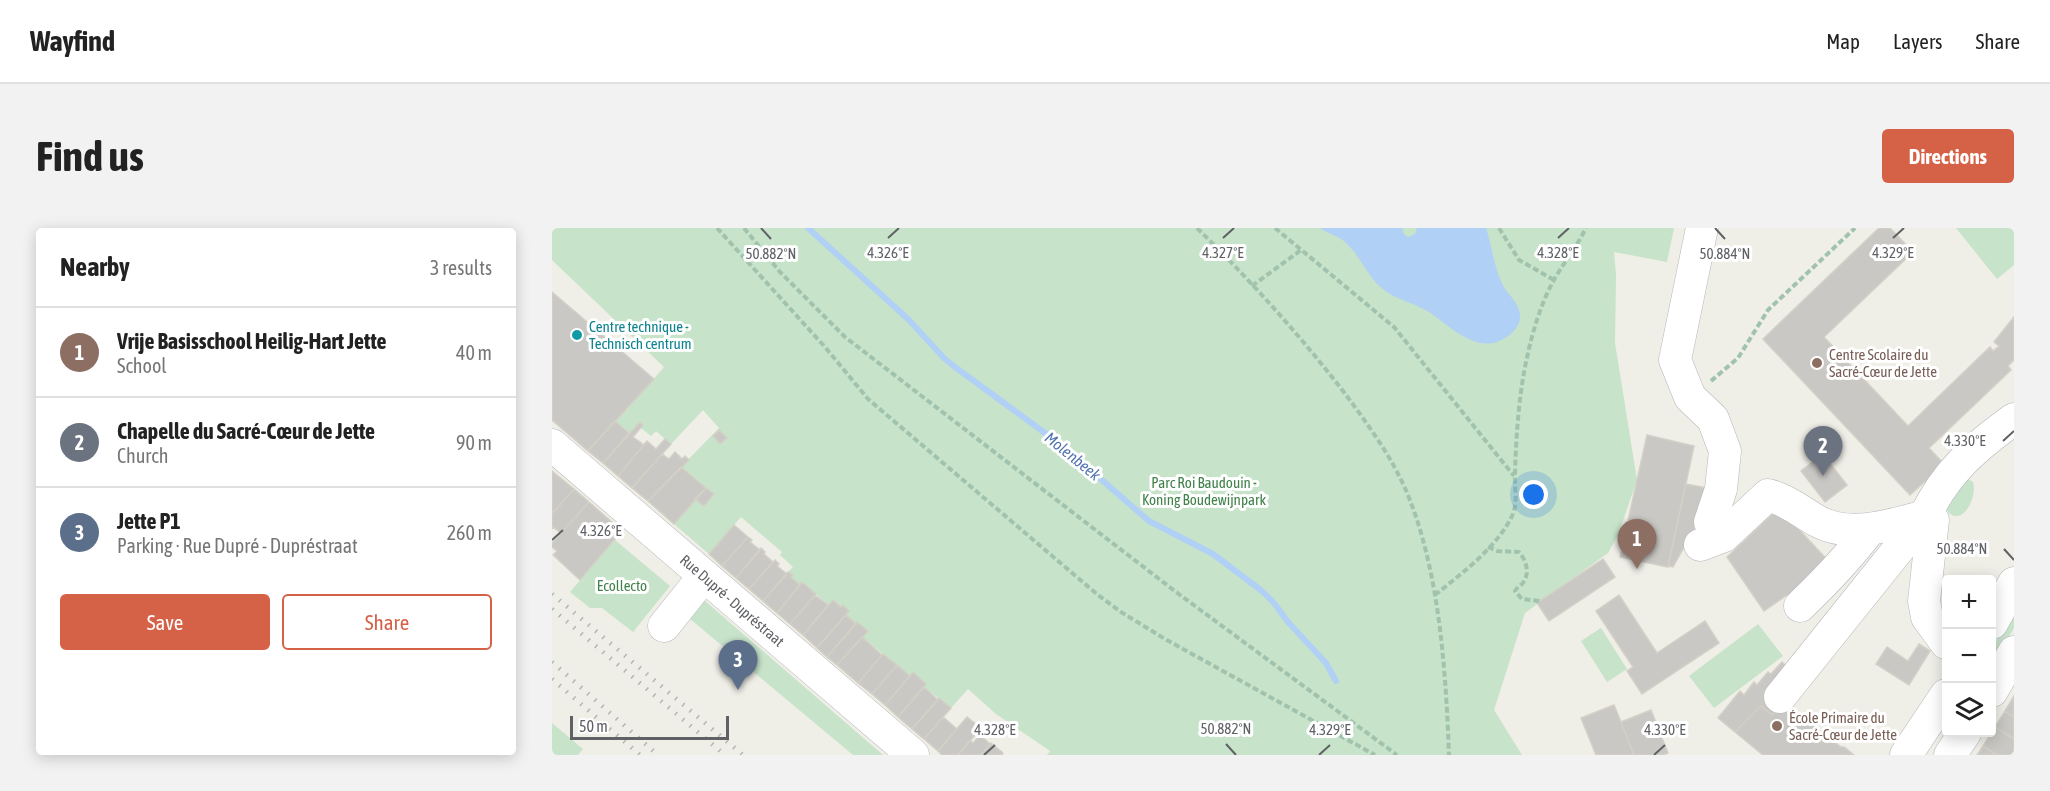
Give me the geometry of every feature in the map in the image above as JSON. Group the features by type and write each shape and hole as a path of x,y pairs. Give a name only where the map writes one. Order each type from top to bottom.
{"street":[{"path":"1702,228 1675,360 1690,397 1713,419 1725,451 1721,489 1705,533 1724,536 1768,495 1783,499 1829,526 1870,529 1925,516 1933,520 1924,601 1927,617 1942,636"},
{"path":"1780,697 1925,516 1934,498 1960,463 2014,419"},
{"name":"Rue Dupré - Dupréstraat","path":"552,445 913,755"},
{"path":"1800,606 1830,578 1870,529"},
{"path":"664,626 704,576"},
{"path":"1996,616 2014,583"},
{"path":"1996,684 2014,652"},
{"path":"1906,755 1942,702"},
{"path":"1950,755 1962,737"}],"path":[{"path":"717,228 825,347 868,399 1098,595 1165,639 1375,755"},
{"path":"744,228 780,272 845,337 1176,592 1397,755"},
{"path":"1197,228 1327,370 1387,454 1412,505 1435,595 1447,703 1449,755"},
{"path":"1275,228 1394,327 1514,477"},
{"path":"1499,228 1519,260 1554,280"},
{"path":"1435,595 1460,575 1488,547 1512,516 1515,504 1514,477 1523,378 1540,309 1554,280 1586,228"},
{"path":"1690,397 1737,358 1768,310 1856,228"},
{"path":"1252,286 1302,250"},
{"path":"1488,547 1497,551 1519,552 1526,560 1526,573 1523,583 1515,591 1522,599 1540,601"}],"green space":[{"name":"Parc Roi Baudouin - Koning Boudewijnpark","path":"552,228 1674,228 1667,262 1614,252 1615,343 1637,480 1618,535 1608,553 1525,613 1494,710 1522,755 1047,755 1050,751 996,714 968,689 951,708 924,687 926,684 913,672 910,676 862,637 856,624 846,615 849,611 843,605 841,607 833,600 828,605 803,582 800,585 791,577 792,575 788,572 793,567 780,555 782,552 741,517 709,554 674,524 695,499 704,506 714,494 681,467 719,428 703,410 671,444 656,431 651,436 641,428 643,425 640,422 630,433 615,421 664,367 552,260"},
{"path":"1956,228 2014,228 2014,265 1997,279"},
{"path":"1966,478 1973,482 1974,489 1970,504 1962,514 1951,515 1946,509"},
{"name":"Ecollecto","path":"615,540 670,586 633,632 602,608 590,608 570,592"},
{"path":"698,595 883,755 853,755 683,613"},
{"path":"2014,610 2014,628 1996,659 1996,642"},
{"path":"1758,624 1783,656 1714,708 1689,676"},
{"path":"1601,628 1627,669 1607,682 1581,641"},
{"path":"552,723 583,749 578,755 552,755"}],"water":[{"path":"1320,228 1402,228 1408,237 1415,234 1417,228 1486,228 1501,282 1520,312 1518,326 1508,336 1495,343 1485,344 1465,337 1429,312 1384,290 1373,280 1347,244"}],"building":[{"name":"Centre Scolaire du Sacré-Cœur de Jette","path":"1879,228 1890,228 1913,252 1824,337 1908,426 1990,347 1993,351 1999,346 1994,342 2014,317 2014,360 2008,366 2011,370 1929,448 1944,464 1910,495 1763,339"},
{"name":"Centre technique - Technisch centrum","path":"552,292 654,379 588,451 552,420"},
{"path":"615,421 629,433 603,463 588,451"},
{"path":"640,422 643,425 633,437 644,445 618,476 603,463"},
{"path":"719,430 727,438 720,444 713,436"},
{"path":"1647,435 1694,446 1668,567 1620,557"},
{"path":"665,439 671,444 632,488 618,476 647,441 656,449"},
{"path":"675,452 682,459 685,456 689,460 648,501 632,488 662,454 669,459"},
{"path":"1823,454 1847,485 1825,502 1801,471"},
{"path":"681,467 706,488 674,524 648,501"},
{"path":"552,471 574,489 552,514"},
{"path":"1686,484 1707,488 1701,517 1673,567 1668,566"},
{"path":"706,488 714,494 704,506 695,499"},
{"path":"574,489 589,502 561,533 553,527 552,529 552,514"},
{"path":"589,502 622,531 580,580 553,555 557,551 552,547 552,543"},
{"path":"1779,508 1833,566 1794,603 1787,595 1764,611 1727,557"},
{"path":"734,525 748,537 722,566 709,554"},
{"path":"748,537 752,540 750,542 760,550 736,578 722,566"},
{"path":"761,548 773,562 749,589 736,578"},
{"path":"1603,559 1615,577 1549,621 1537,603"},
{"path":"775,560 779,564 777,566 787,574 763,601 749,589"},
{"path":"788,572 800,585 777,613 763,601"},
{"path":"802,582 816,594 790,624 777,613"},
{"path":"815,595 828,605 803,635 790,624"},
{"path":"1619,595 1657,653 1705,621 1719,643 1642,694 1627,671 1633,667 1596,611"},
{"path":"833,600 849,611 817,648 803,635"},
{"path":"846,615 856,624 827,657 817,648"},
{"path":"857,622 868,631 837,665 827,657"},
{"path":"862,637 882,655 858,683 837,665"},
{"path":"1919,644 1930,651 1909,685 1876,664 1887,647 1908,661"},
{"path":"883,654 897,665 872,694 858,683"},
{"path":"1782,662 1794,673 1781,705 1772,715 1761,706 1735,732 1718,718 1740,691 1744,695 1754,682 1757,685 1768,672 1771,674"},
{"path":"897,665 910,676 885,705 872,694"},
{"path":"913,672 926,684 898,717 885,705"},
{"path":"924,687 938,700 912,729 898,717"},
{"path":"2014,696 2014,717 2005,711"},
{"path":"939,698 951,708 924,739 912,729"},
{"name":"École Primaire du Sacré-Cœur de Jette","path":"1783,702 1854,755 1763,755 1735,732 1761,706 1772,715"},
{"path":"1614,705 1634,755 1596,755 1581,718"},
{"path":"1651,710 1668,753 1634,755 1621,722"},
{"path":"2005,711 2014,717 2014,739 1996,728"},
{"path":"943,717 957,729 938,751 924,739"},
{"path":"967,717 981,728 958,755 942,755 938,751"},
{"path":"1996,728 2014,739 2014,755 1997,755 1983,746 1989,737 1996,737"},
{"path":"980,735 990,744 981,755 958,755 970,740 973,743"},
{"path":"991,743 1003,753 1002,755 981,755"},
{"path":"1983,746 1997,755 1977,755"}],"waterway":[{"name":"Molenbeek","path":"808,228 908,319 955,367 1064,447 1149,521 1213,554 1262,591 1326,663 1336,681"}],"railway":[{"path":"552,594 743,755"},
{"path":"552,609 725,755"},
{"path":"552,662 658,755"},
{"path":"552,679 640,755"}],"place":[{"name":"Centre technique - Technisch centrum","path":"577,335"},
{"name":"Centre Scolaire du Sacré-Cœur de Jette","path":"1817,363"},
{"name":"Chapelle du Sacré-Cœur de Jette","path":"1823,476"},
{"name":"Vrije Basisschool Heilig-Hart Jette","path":"1637,569"},
{"name":"Jette P1","path":"738,690"},
{"name":"École Primaire du Sacré-Cœur de Jette","path":"1777,726"}]}
